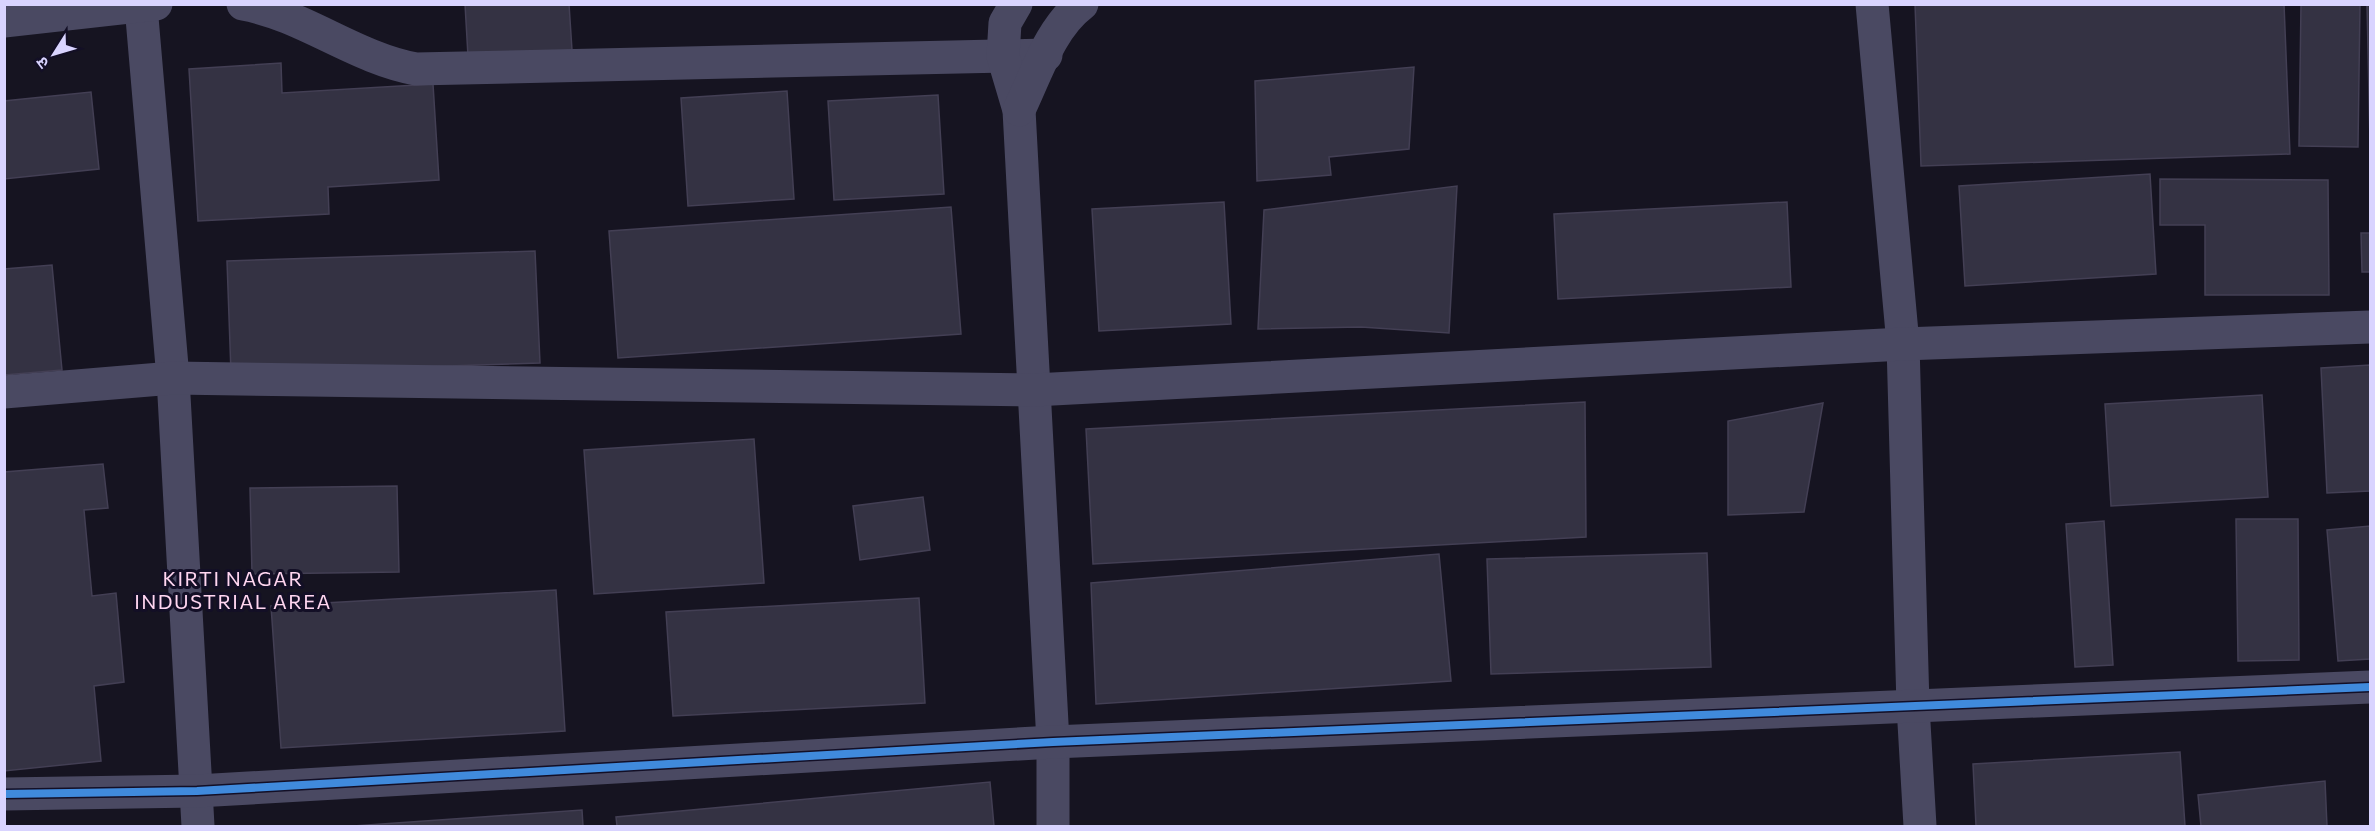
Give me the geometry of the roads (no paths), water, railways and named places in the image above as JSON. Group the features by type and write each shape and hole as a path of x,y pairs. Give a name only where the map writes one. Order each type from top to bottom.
{"street":[{"path":"243,4 304,24 380,60 416,69 1046,55"},
{"path":"1016,4 1005,23 1003,56 1019,110 1053,742 1053,826"},
{"path":"1019,110 1056,31 1068,15 1082,4"},
{"path":"1872,4 1903,344 1913,706 1920,826"},
{"path":"4,21 149,5 198,826"},
{"path":"4,392 173,378 1034,390 1903,344 2370,327"},
{"path":"4,794 197,791 1053,742 2370,687"}],"district":[{"name":"KIRTI NAGAR INDUSTRIAL AREA","path":"233,590"}]}
